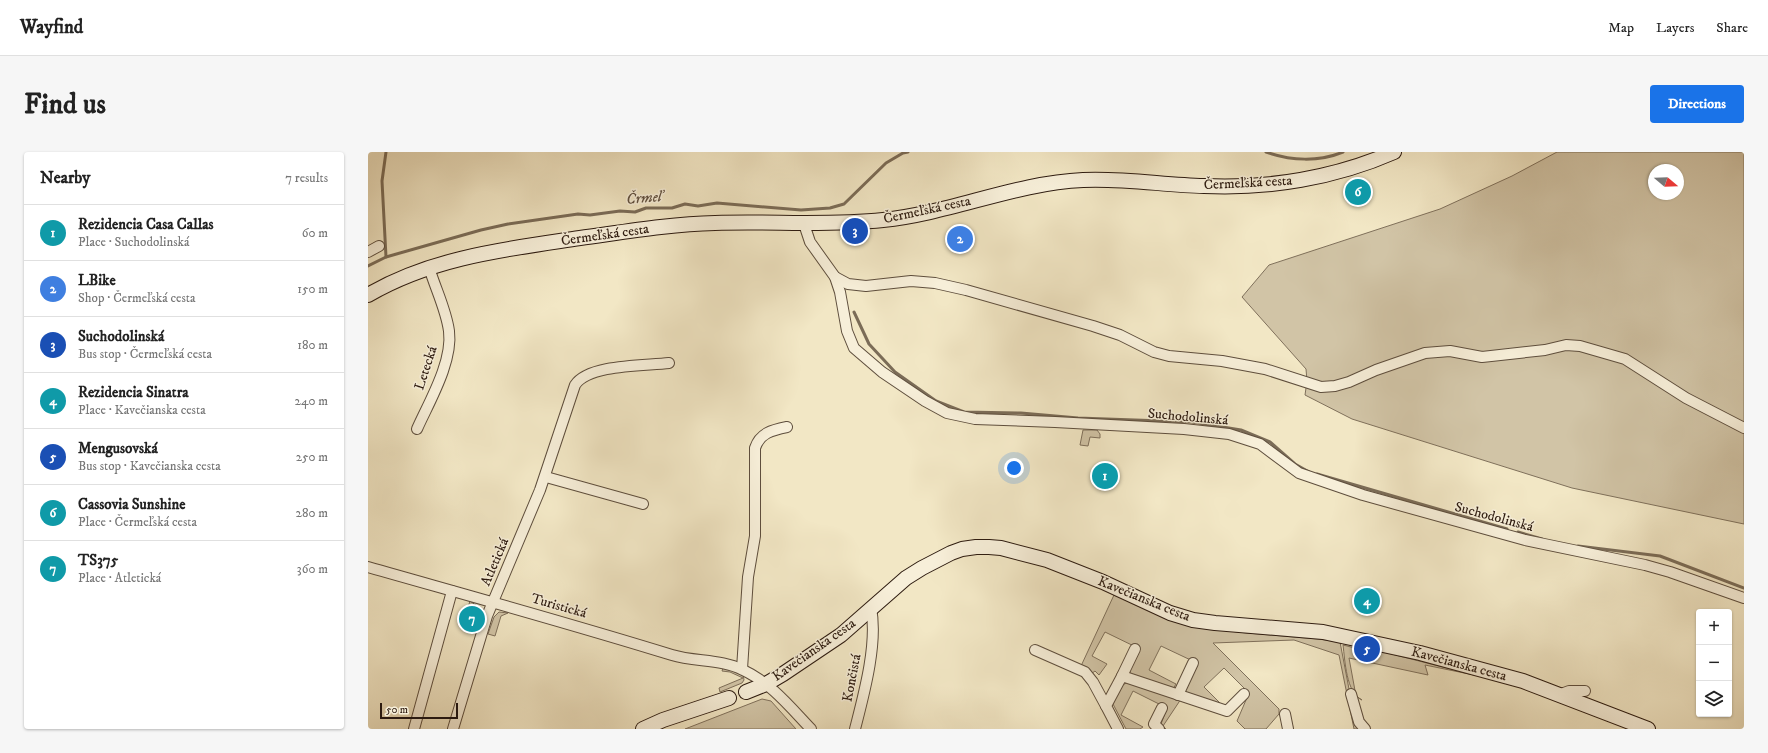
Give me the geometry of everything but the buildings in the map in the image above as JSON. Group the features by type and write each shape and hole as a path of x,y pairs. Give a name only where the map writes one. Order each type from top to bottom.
{"street":[{"name":"Čermeľská cesta","path":"368,295 403,276 453,260 610,234 712,223 843,224 914,216 1037,185 1074,181 1128,180 1224,187 1274,183 1321,176 1344,170 1394,152"},
{"name":"Suchodolinská","path":"804,224 810,242 835,277 840,292 850,342 857,352 882,372 925,401 947,413 976,419 1184,429 1229,434 1260,444 1299,473 1363,496 1525,540 1651,567 1744,598"},
{"path":"368,252 379,246"},
{"name":"Letecká","path":"417,429 444,366 449,345 447,320 429,267"},
{"path":"835,277 848,284 866,286 911,281 935,283 966,290 1093,326 1120,335 1154,352 1169,356 1222,361 1265,369 1321,387 1336,386 1350,382 1376,370 1425,353 1450,351 1482,357 1545,350 1566,345 1580,346 1625,359 1686,398 1744,428"},
{"name":"Atletická","path":"453,729 487,616 546,476 572,391 578,380 587,374 603,370 669,363"},
{"path":"742,669 748,577 755,536 754,448 764,434 787,427"},
{"path":"546,476 643,504"},
{"name":"Kavečianska cesta","path":"746,692 766,684 841,635 906,578 951,553 976,547 1001,548 1047,560 1170,613 1193,620 1300,629 1343,635 1481,669 1523,681 1561,694 1648,729"},
{"name":"Turistická","path":"368,567 574,625 681,658 725,664 742,669 766,684 779,695 811,729"},
{"path":"414,729 452,591"},
{"name":"Končistá","path":"856,729 872,650 874,620 871,608"},
{"path":"1106,706 1135,649"},
{"path":"1035,650 1085,672 1093,682 1118,729"},
{"path":"1178,694 1193,663"},
{"path":"1122,676 1227,711 1244,694"},
{"path":"1561,694 1569,691 1585,691"},
{"path":"1351,694 1359,722 1365,729"},
{"path":"644,729 663,720 729,698"},
{"path":"1159,729 1154,724 1162,708"},
{"path":"1285,714 1288,729"}],"shaded area":[{"path":"1557,152 1744,152 1744,524 1572,488 1352,419 1305,395 1307,381 1306,369 1242,297 1269,265 1440,209 1512,176"},
{"path":"1083,430 1097,430 1100,434 1100,438 1090,437 1088,446 1080,445"},
{"path":"1114,595 1194,627 1340,642 1354,715 1361,729 1354,729 1339,655 1294,640 1213,643 1279,709 1279,714 1266,729 1245,729 1237,721 1249,693 1224,668 1204,687 1222,705 1186,693 1185,691 1197,663 1161,646 1149,670 1176,684 1173,689 1130,674 1130,669 1140,649 1105,632 1092,656 1107,664 1099,675 1095,671 1091,674 1081,666"},
{"path":"470,601 477,606 480,613 476,628 463,623"},
{"path":"499,612 508,613 501,616 495,636 488,634 494,617"},
{"path":"1343,645 1367,651 1368,648 1474,675 1425,665 1428,675 1349,658 1356,695 1347,676"},
{"path":"723,668 743,674 744,680 742,683 720,692 719,688 743,678 730,672 722,671"},
{"path":"1128,682 1181,699 1163,726 1166,729 1163,729 1161,724 1167,708 1133,691 1121,715 1143,727 1140,729 1126,729 1113,704 1121,686"},
{"path":"762,699 771,701 796,729 685,729"}],"waterway":[{"path":"386,152 382,181 386,257"},
{"name":"Črmeľ","path":"368,266 386,257 481,230 508,224 578,214 590,215 620,211 635,212 646,208 672,208 685,204 698,206 717,203 801,210 830,208 844,204 886,163 903,153 908,152"},
{"name":"Črmeľ","path":"1266,152 1295,159 1315,159 1343,152"},
{"path":"854,312 869,344 895,372 936,401 964,412 1021,413 1078,418 1192,422 1241,430 1270,442 1295,464 1309,472"},
{"path":"1317,474 1507,529"},
{"path":"1518,532 1542,539"},
{"path":"1578,546 1660,556 1744,588"}],"place":[{"name":"Cassovia Sunshine","path":"1358,192"},
{"name":"Suchodolinská","path":"855,231"},
{"name":"LBike","path":"960,239"},
{"name":"Rezidencia Casa Callas","path":"1105,476"},
{"name":"Rezidencia Sinatra","path":"1367,601"},
{"name":"TS375","path":"472,619"},
{"name":"Mengusovská","path":"1367,649"}]}
